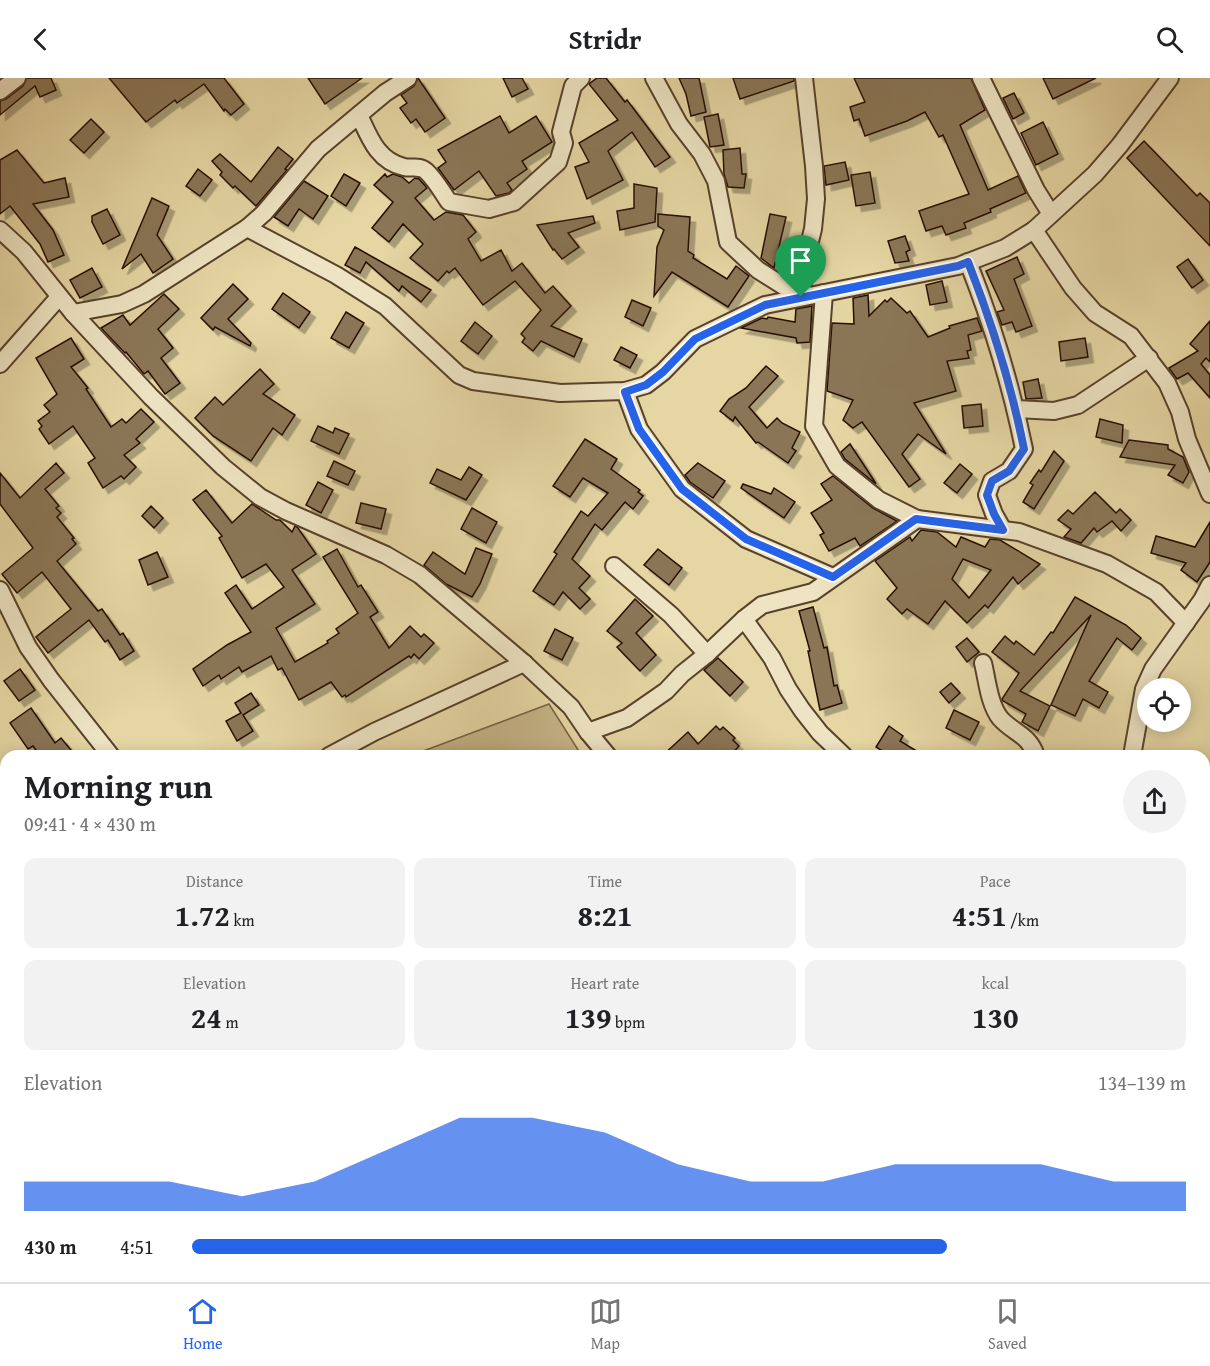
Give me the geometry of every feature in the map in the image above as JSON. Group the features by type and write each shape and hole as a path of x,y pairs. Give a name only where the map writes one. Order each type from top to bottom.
{"street":[{"path":"0,92 17,78"},
{"path":"73,314 122,304 144,294 247,228 272,205 318,149 408,78"},
{"path":"359,115 374,147 388,160 405,167 417,166 425,170 449,201 489,209 514,202 558,162 564,143 561,132 573,86 580,78"},
{"path":"654,78 679,124 702,154 716,181 728,242 758,270 801,297"},
{"path":"801,297 816,199 804,78"},
{"path":"981,78 1026,171 1051,214"},
{"path":"247,228 336,275 385,306 459,375 473,381 560,393 625,392 646,385 663,372 695,339 765,305 958,266 1005,248 1034,230 1095,174 1120,145 1170,78"},
{"path":"0,230 24,252 73,314 151,397 223,467 260,497 285,511 403,564 420,575 524,663 571,707 603,750"},
{"path":"1034,230 1073,288 1101,318 1131,336 1167,383 1180,412 1187,440 1210,494"},
{"path":"968,262 993,325 1016,409 1024,449 1009,471 992,481 987,495 1003,530"},
{"path":"824,293 814,426 837,466 879,500 916,519 1019,532 1107,564 1156,592 1186,623"},
{"path":"0,364 59,297"},
{"path":"1016,409 1054,411 1078,405 1149,357"},
{"path":"625,392 639,429 682,489 746,539 833,577"},
{"path":"588,732 627,718 666,691 682,674 762,605 813,592 916,519"},
{"path":"614,566 671,615 706,654"},
{"path":"0,590 28,647 106,750"},
{"path":"1133,750 1144,689 1153,669 1207,598"},
{"path":"744,619 772,658 802,710 820,733 838,750"},
{"path":"340,750 374,732 524,663"},
{"path":"983,663 994,705 1000,718 1026,737 1033,750"}],"shaded area":[{"path":"549,704 578,750 426,750"}],"building":[{"path":"27,78 51,78 56,90 40,97 35,86 0,115 0,101 23,86"},
{"path":"109,78 224,78 244,104 231,115 225,109 224,111 204,84 177,103 175,100 146,122"},
{"path":"308,78 362,78 325,104"},
{"path":"418,78 445,118 425,132 416,119 411,123 400,108 407,103 401,95 414,86"},
{"path":"503,78 522,78 528,89 512,97"},
{"path":"597,78 606,78 625,102 627,100 670,157 655,167 632,132 608,151 623,180 587,199 575,167 589,162 579,143 618,120 589,84"},
{"path":"679,78 699,78 706,112 691,116 686,94"},
{"path":"733,78 794,78 794,81 740,99"},
{"path":"854,78 971,78 985,110 960,125 988,190 1018,176 1026,193 990,209 991,212 964,223 966,228 946,235 942,226 926,231 919,211 969,194 943,135 939,137 925,112 865,136 859,119 854,121 850,107 865,102"},
{"path":"1043,78 1096,78 1053,99"},
{"path":"1014,93 1024,113 1013,119 1003,98"},
{"path":"718,114 724,145 710,147 704,117"},
{"path":"500,116 509,133 536,116 552,142 522,161 527,169 507,183 512,190 509,193 496,196 479,171 454,190 438,168 446,162 438,150"},
{"path":"91,119 104,132 84,153 70,140"},
{"path":"1043,122 1058,154 1036,165 1021,133"},
{"path":"1144,141 1197,196 1200,193 1210,203 1210,246 1127,158"},
{"path":"278,147 293,159 285,169 287,170 256,206 220,175 222,172 212,161 220,154 251,182"},
{"path":"740,148 742,174 746,174 744,188 728,187 724,174 723,150"},
{"path":"17,150 44,183 65,178 69,197 33,204 53,230 64,255 48,262 40,244 10,206 0,214 0,160"},
{"path":"845,162 849,180 826,185 824,166"},
{"path":"198,169 212,180 200,196 186,186"},
{"path":"870,172 875,203 856,206 851,175"},
{"path":"344,174 360,183 346,206 331,196"},
{"path":"385,174 387,177 393,174 402,177 409,183 415,178 419,179 427,188 415,198 434,220 446,212 463,215 476,232 468,239 481,261 501,250 512,271 522,263 545,293 553,286 571,306 551,326 582,339 574,357 541,341 533,351 522,342 525,338 521,334 541,310 515,281 483,305 455,268 449,273 447,271 438,281 410,258 423,244 403,224 389,242 372,228 393,202 374,185"},
{"path":"304,181 328,196 313,219 299,209 288,226 274,217"},
{"path":"634,184 657,188 655,222 620,230 617,211 634,208"},
{"path":"152,198 169,206 157,235 173,259 153,273 141,254 122,269"},
{"path":"107,209 120,235 103,244 92,222 92,216"},
{"path":"658,214 690,217 688,251 694,255 693,258 727,279 736,266 749,276 728,307 672,272 654,296 657,247 664,230 658,226"},
{"path":"770,214 786,217 774,268 761,258"},
{"path":"593,216 595,223 568,233 579,247 562,259 553,250 537,225"},
{"path":"905,236 910,250 906,252 909,261 895,263 888,241"},
{"path":"355,247 431,290 421,302 402,286 399,291 366,262 360,273 345,265"},
{"path":"1017,257 1024,274 1014,279 1032,326 1016,332 1012,322 1002,325 997,312 1004,310 986,271"},
{"path":"1188,259 1203,280 1192,288 1177,267"},
{"path":"92,268 102,287 80,298 70,280"},
{"path":"942,281 947,302 930,305 926,285"},
{"path":"233,284 248,299 228,319 251,343 250,346 215,327 213,330 201,318"},
{"path":"283,293 310,312 299,328 272,309"},
{"path":"164,294 179,309 158,329 173,348 161,358 180,383 165,394 148,371 144,374 126,352 101,328 123,315 130,325"},
{"path":"868,295 869,316 885,300 887,302 891,298 907,313 910,311 928,337 950,328 949,326 977,318 982,331 968,335 971,350 967,351 969,358 947,361 956,391 914,403 946,454 918,434 902,454 920,479 909,487 862,422 853,428 843,420 853,400 827,391 832,323 854,324 853,298"},
{"path":"632,300 651,308 643,326 625,317"},
{"path":"812,306 810,342 797,343 796,338 741,328 768,317 795,322 796,309"},
{"path":"346,312 364,323 349,348 331,338"},
{"path":"1210,321 1210,362 1206,358 1201,364 1210,375 1210,398 1188,373 1177,379 1169,368 1198,351 1190,344"},
{"path":"475,322 492,336 478,354 461,341"},
{"path":"71,338 84,359 71,367 88,388 86,389 111,427 122,419 126,423 141,409 154,422 136,439 140,443 124,455 136,467 124,479 121,476 103,488 88,463 95,458 73,426 49,444 39,429 42,426 38,421 50,412 44,405 57,394 36,358"},
{"path":"1085,338 1088,357 1061,361 1059,342"},
{"path":"621,347 637,355 630,368 614,360"},
{"path":"766,366 778,376 749,407 767,428 777,418 800,432 792,448 796,451 788,463 758,442 756,443 735,417 733,421 720,411 729,399 746,388"},
{"path":"260,369 274,384 263,394 295,415 282,435 273,428 251,461 213,436 195,418 215,397 223,405"},
{"path":"1038,379 1042,398 1026,399 1023,382"},
{"path":"981,404 983,426 964,428 962,406"},
{"path":"1100,419 1123,425 1122,443 1096,437"},
{"path":"318,426 333,433 335,428 349,434 339,454 311,441"},
{"path":"585,439 617,459 611,469 640,490 638,492 643,496 633,509 625,502 602,530 595,524 572,559 590,576 579,588 590,599 580,609 563,592 554,605 533,591 557,554 554,552 581,511 588,516 608,493 583,478 570,497 553,486"},
{"path":"1129,440 1168,445 1168,449 1183,457 1189,472 1183,483 1168,475 1175,465 1120,457"},
{"path":"850,444 876,484 845,459 841,452"},
{"path":"1054,451 1064,461 1034,509 1023,502 1033,485 1030,483 1039,470 1041,472"},
{"path":"334,461 355,471 348,485 327,476"},
{"path":"56,463 64,473 45,489 59,506 56,508 61,513 57,517 74,538 72,539 76,544 57,561 98,611 102,609 120,635 123,633 134,651 120,660 108,640 105,642 89,620 48,653 36,637 71,609 42,572 17,593 2,574 33,548 0,504 0,473 20,498"},
{"path":"698,463 725,481 713,498 690,482 685,475"},
{"path":"960,464 972,474 957,493 944,483"},
{"path":"469,467 482,475 466,500 430,483 437,469 461,480"},
{"path":"833,476 873,508 897,521 860,546 855,538 829,551 820,535 824,533 811,513 832,500 821,484"},
{"path":"318,482 333,490 321,513 306,505"},
{"path":"743,484 771,494 774,488 795,502 784,518 741,488"},
{"path":"206,490 232,523 252,504 276,520 280,520 292,532 295,526 298,528 316,554 292,570 315,604 276,628 295,662 328,643 327,641 339,633 336,629 358,613 323,557 337,549 358,587 361,585 378,612 370,617 389,648 410,626 421,637 424,634 434,643 419,659 414,654 411,658 409,656 346,697 345,695 342,697 331,682 299,700 282,668 278,670 271,656 242,672 239,667 221,679 219,675 203,686 193,669 227,645 251,632 225,593 236,585 252,609 284,587 266,564 242,578 219,538 222,536 193,500"},
{"path":"1095,492 1116,513 1120,509 1131,520 1121,531 1112,521 1097,532 1094,528 1081,543 1064,537 1071,529 1058,520 1068,510 1073,514"},
{"path":"361,503 386,509 381,529 356,523"},
{"path":"151,506 163,518 154,528 142,516"},
{"path":"472,508 497,522 486,543 461,529"},
{"path":"1210,522 1210,562 1197,582 1181,570 1186,563 1151,553 1156,536 1195,547"},
{"path":"921,530 937,532 956,547 961,537 985,547 990,539 1000,540 1040,564 1018,584 1013,577 988,608 985,605 967,623 945,601 928,624 907,609 902,614 887,599 897,588 875,561 910,537 912,541","holes":["963,559 991,570 969,598 952,579"]},
{"path":"476,548 492,554 472,597 446,584 424,565 433,552 465,574"},
{"path":"658,549 682,568 669,585 644,565"},
{"path":"157,552 168,577 148,585 139,560"},
{"path":"1075,597 1126,625 1141,638 1132,650 1117,638 1089,681 1108,692 1099,708 1083,699 1075,716 1051,705 1091,615 1020,691 1050,706 1038,731 1022,722 1026,714 1003,701 1002,699 1019,673 992,652 1005,636 1014,644 1016,641 1034,655 1051,632 1053,633"},
{"path":"635,599 653,616 636,633 656,655 640,671 617,647 622,643 607,631"},
{"path":"813,607 824,648 827,647 834,686 837,685 842,703 820,710 808,651 810,651 799,611"},
{"path":"555,629 573,638 562,660 544,651"},
{"path":"967,638 979,652 967,662 956,647"},
{"path":"718,658 743,682 730,696 704,670"},
{"path":"20,669 35,690 19,701 4,681"},
{"path":"951,683 960,693 949,703 940,692"},
{"path":"251,693 259,705 243,715 253,731 237,741 226,721 241,713 235,703"},
{"path":"31,708 55,743 61,738 71,750 36,750 33,746 28,749 10,723"},
{"path":"954,710 979,722 970,740 946,728"},
{"path":"716,726 720,730 723,727 735,738 733,740 739,746 735,750 668,750 688,732 698,744"},
{"path":"889,726 903,736 900,741 915,750 881,750 876,747"}],"route":[{"path":"968,262 993,325 1016,409 1024,449 1009,471 992,481 987,495 1003,530 916,519 833,577 746,539 682,489 639,429 625,392 646,385 663,372 695,339 765,305 801,297 958,266 968,262"}]}
